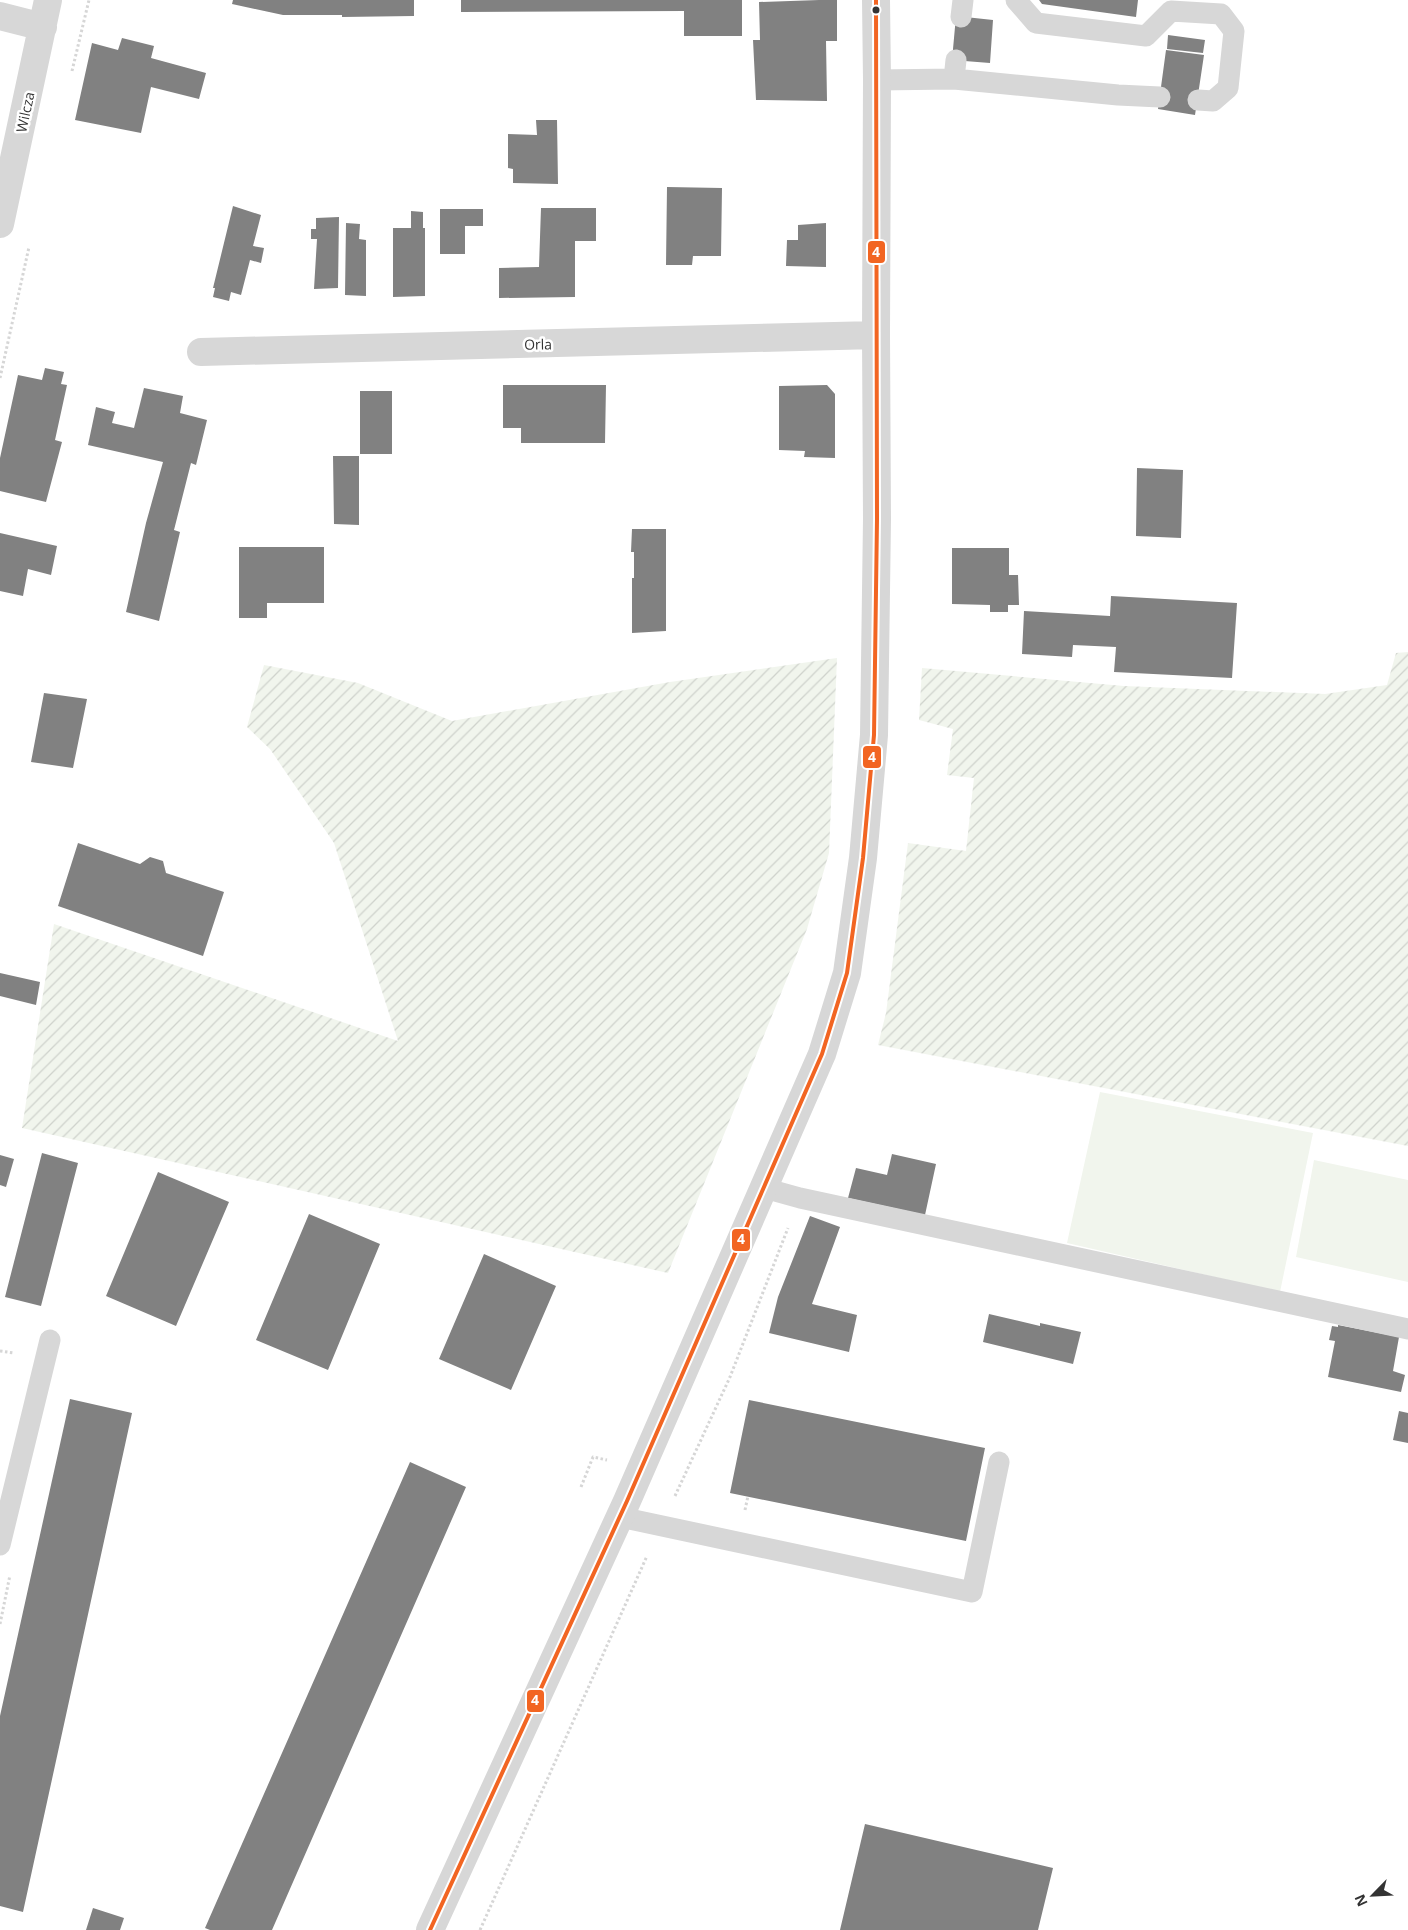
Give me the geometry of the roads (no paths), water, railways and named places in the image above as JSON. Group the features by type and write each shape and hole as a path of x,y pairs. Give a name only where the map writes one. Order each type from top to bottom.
{"street":[{"name":"Wilcza","path":"0,224 48,0"},
{"path":"430,1930 620,1517 764,1188 822,1054 846,973 863,858 874,735 877,519 878,80 876,0"},
{"path":"0,16 42,27"},
{"name":"Orla","path":"201,352 876,335"}],"lane":[{"path":"1016,0 1036,23 1146,36 1171,11 1222,14 1234,31 1228,88 1214,101 1198,100"},
{"path":"878,80 955,70 1118,95 1160,98"},
{"path":"764,1188 810,1200 1408,1329"},
{"path":"0,1546 50,1340"},
{"path":"620,1517 972,1592 999,1462"}]}
